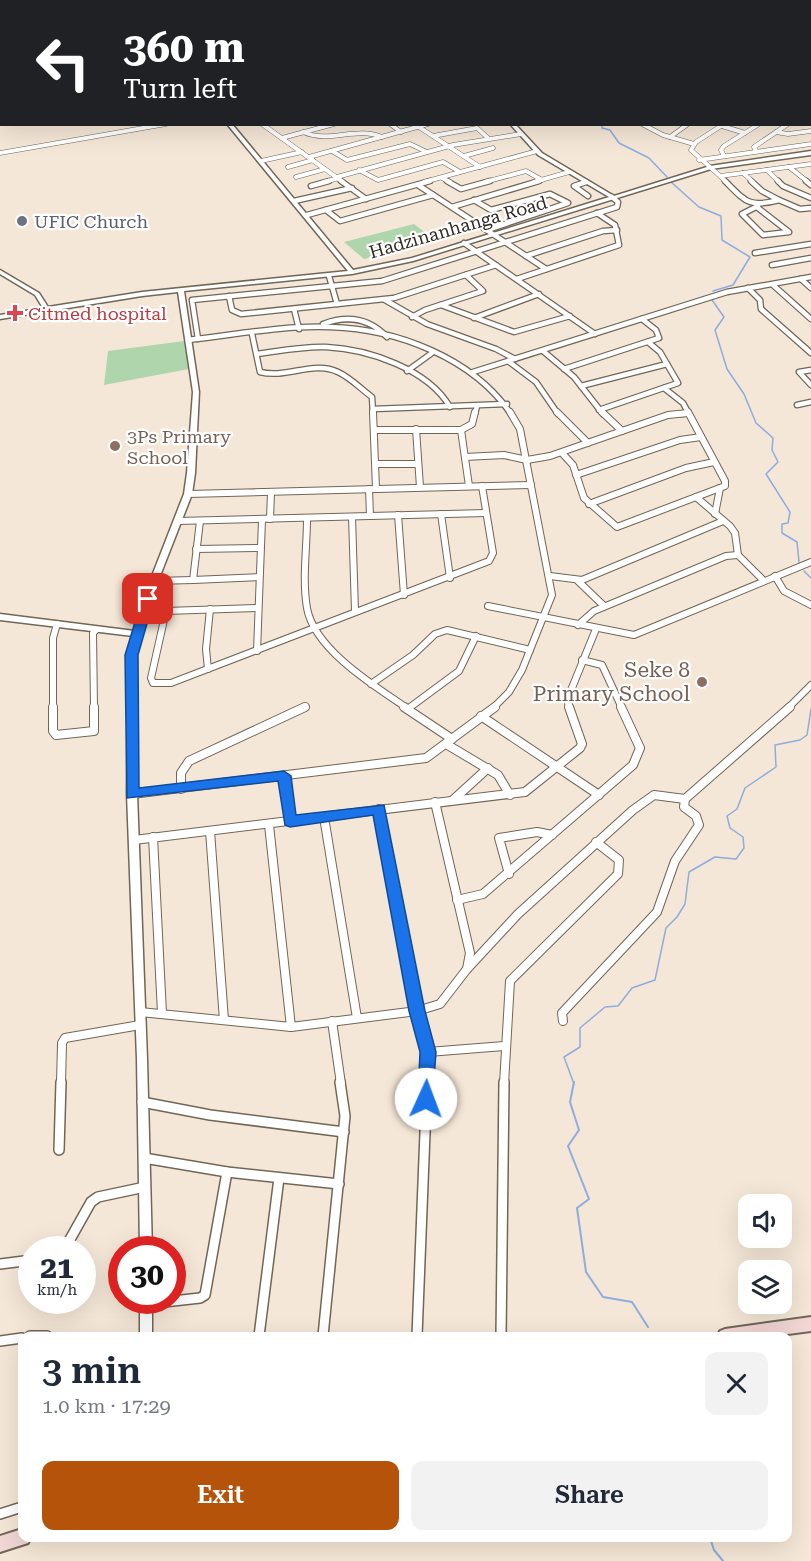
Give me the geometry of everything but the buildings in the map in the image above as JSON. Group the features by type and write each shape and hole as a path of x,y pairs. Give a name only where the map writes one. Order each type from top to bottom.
{"main road":[{"path":"754,1332 811,1324"},
{"path":"0,1544 18,1538"}],"street":[{"path":"0,153 155,126"},
{"path":"231,126 307,215 352,272"},
{"path":"264,126 366,199"},
{"path":"282,138 326,126"},
{"path":"393,126 401,132"},
{"path":"288,167 332,151 421,126"},
{"path":"146,1236 132,794 132,655 136,634 154,581 188,494 196,402 192,300 382,281 617,207 618,202 612,197 537,151 514,126"},
{"path":"647,126 670,137 694,144"},
{"path":"670,137 685,126"},
{"path":"721,126 694,144 691,150 744,200 758,207 789,232 763,234 742,214 758,207 779,200"},
{"path":"726,126 745,133"},
{"path":"724,156 722,148 756,126"},
{"path":"756,151 754,147 785,126"},
{"path":"418,127 480,167"},
{"path":"433,136 477,128 481,129 488,138"},
{"path":"303,132 322,140 366,129 382,137"},
{"path":"777,132 788,134 811,131"},
{"path":"311,186 359,170 448,146 520,134"},
{"path":"332,151 347,160 410,144 427,152"},
{"path":"699,159 811,144"},
{"path":"465,156 493,148"},
{"path":"307,215 537,151"},
{"path":"261,161 302,152"},
{"name":"Hadzinanhanga Road","path":"0,317 181,290 352,272 412,259 710,168 811,153"},
{"path":"359,170 378,180 442,162 460,172"},
{"path":"720,176 811,164"},
{"path":"789,167 811,185"},
{"path":"296,177 325,169"},
{"path":"767,170 783,186 811,198"},
{"path":"442,178 461,189 526,171 542,180"},
{"path":"452,207 569,172"},
{"path":"743,172 762,191 800,208 811,208"},
{"path":"586,182 574,186 588,196"},
{"path":"418,185 546,269"},
{"path":"294,201 352,188"},
{"path":"474,200 491,210 550,194 568,203 487,230"},
{"path":"327,210 340,221 433,195"},
{"path":"517,279 619,245 617,230 613,222 597,213"},
{"path":"526,256 603,231 617,230"},
{"path":"464,243 595,334"},
{"path":"755,253 811,244"},
{"path":"772,265 811,258"},
{"path":"229,296 235,313 385,300 496,265"},
{"path":"0,272 37,294 45,309"},
{"path":"412,317 483,291 466,275"},
{"path":"328,276 337,304"},
{"path":"473,372 728,292 811,277"},
{"path":"801,279 811,288"},
{"path":"773,285 811,319"},
{"path":"748,288 760,300 761,309 811,353"},
{"path":"181,290 193,340"},
{"path":"474,318 538,294"},
{"path":"385,300 412,317 496,349 515,359"},
{"path":"441,305 517,332 570,316"},
{"path":"294,309 299,329"},
{"path":"318,327 327,322 365,319 379,327 387,337"},
{"path":"564,369 648,342 659,335 642,319"},
{"path":"132,794 426,758 449,742 510,690 544,619 552,595 520,429 507,404 473,372 454,361 387,337 342,327 318,327 193,340"},
{"path":"252,334 261,372 265,374 317,368 336,370 372,397 377,464 376,489"},
{"path":"599,410 678,381 660,352 648,342"},
{"path":"257,354 334,348 407,371 431,382 447,398 450,407"},
{"path":"543,351 564,369 581,386 599,410 622,430"},
{"path":"407,371 432,353"},
{"path":"508,362 536,382 562,420 588,443"},
{"path":"581,386 667,363"},
{"path":"811,370 799,372 811,385"},
{"path":"562,453 570,459 579,488 589,504 617,527 720,488 726,484 683,403 664,388"},
{"path":"797,405 811,402"},
{"path":"373,409 507,404"},
{"path":"374,430 462,430 472,424 477,406"},
{"path":"465,457 504,455 527,460 562,453 668,415 688,413"},
{"path":"416,429 420,487"},
{"path":"462,430 469,486"},
{"path":"576,475 680,440 701,437"},
{"path":"589,504 686,468 714,462"},
{"path":"377,464 417,464"},
{"path":"188,494 531,485"},
{"path":"257,608 164,613 151,678 153,683 166,684 208,669 355,611 450,578 492,559 482,486"},
{"path":"716,514 720,488"},
{"path":"369,489 370,516"},
{"path":"270,519 271,492"},
{"path":"696,497 735,533 738,555 764,580"},
{"path":"178,521 486,513"},
{"path":"441,514 450,578"},
{"path":"398,515 404,595"},
{"path":"352,517 355,611"},
{"path":"307,519 307,610 313,629 344,662 371,684 410,708 449,742 498,775 510,795"},
{"path":"257,651 262,520"},
{"path":"193,580 200,521"},
{"path":"550,576 578,581 723,521"},
{"path":"196,549 260,548"},
{"path":"578,625 588,614 604,606 726,556 738,555"},
{"path":"488,606 544,619 634,635 811,562"},
{"path":"775,576 784,591 811,605"},
{"path":"154,581 260,578"},
{"path":"578,581 604,606"},
{"path":"208,669 206,649 210,609"},
{"path":"0,617 136,634"},
{"path":"57,624 53,638 53,731 56,735 94,731 93,633 96,630"},
{"path":"134,840 269,825 435,802 510,795 531,789 582,744 567,700 596,629"},
{"path":"371,684 413,656 435,634 447,630 530,650"},
{"path":"410,708 459,671 476,636"},
{"path":"457,900 483,894 633,765 640,748 602,665 582,660"},
{"path":"563,1022 562,1013 657,912 675,861 699,825 696,816 684,807 685,800 803,695 811,685"},
{"path":"181,789 181,773 189,761 305,707"},
{"path":"481,716 599,795"},
{"path":"453,800 488,768"},
{"path":"284,776 290,821"},
{"path":"140,1012 291,1027 417,1011 440,1004 467,969 518,914 650,796 685,800"},
{"path":"435,802 470,952 467,969"},
{"path":"379,809 417,1011 428,1052 417,1332"},
{"path":"324,817 357,1018"},
{"path":"269,825 291,1027"},
{"path":"210,831 224,1020"},
{"path":"509,874 499,837 537,832 552,835"},
{"path":"153,837 162,1013"},
{"path":"501,1332 504,1046 510,981 618,874 619,860 597,842"},
{"path":"322,1332 345,1116 332,1021"},
{"path":"59,1150 62,1043 65,1038 77,1034 140,1025"},
{"path":"428,1052 504,1046"},
{"path":"142,1102 210,1115 344,1132"},
{"path":"144,1158 226,1172 339,1184"},
{"path":"186,1299 200,1298 205,1295 226,1172"},
{"path":"260,1332 279,1178"},
{"path":"72,1236 91,1202 98,1197 144,1187"},
{"path":"0,1264 18,1262"},
{"path":"146,1314 146,1332"},
{"path":"0,1341 18,1339"},
{"path":"0,1514 18,1509"}],"green space":[{"path":"414,224 435,240 364,259 344,242"},
{"path":"184,341 189,369 104,385 108,351"}],"waterway":[{"path":"602,126 610,130 619,143 649,158 667,177"},
{"path":"671,182 699,207 721,216 722,240 750,257 733,285 713,291"},
{"path":"712,300 724,317 715,330 727,369 744,394 756,423 773,438 772,450 778,462 766,474 790,512 788,523 782,524 782,533 797,542 799,562"},
{"path":"804,571 811,578"},
{"path":"574,1083 564,1057 580,1047 580,1028 605,1007 618,1006 632,988 655,980 666,928 685,904 689,872 715,857 736,859 744,848 743,837 730,828 727,816 737,809 745,788 776,767 775,745 800,740 807,735 811,709"},
{"path":"574,1083 570,1102 579,1130 568,1146 589,1199 577,1208 586,1272 603,1297 632,1302 648,1327"},
{"path":"711,1542 714,1550 723,1561"}],"place":[{"name":"UFIC Church","path":"22,221"},
{"name":"Citmed hospital","path":"15,313"},
{"name":"3Ps Primary School","path":"115,446"},
{"name":"Seke 8 Primary School","path":"702,682"}],"route":[{"path":"148,599 132,655 132,794 284,776 290,821 379,809 417,1011 428,1052 426,1099"}]}
